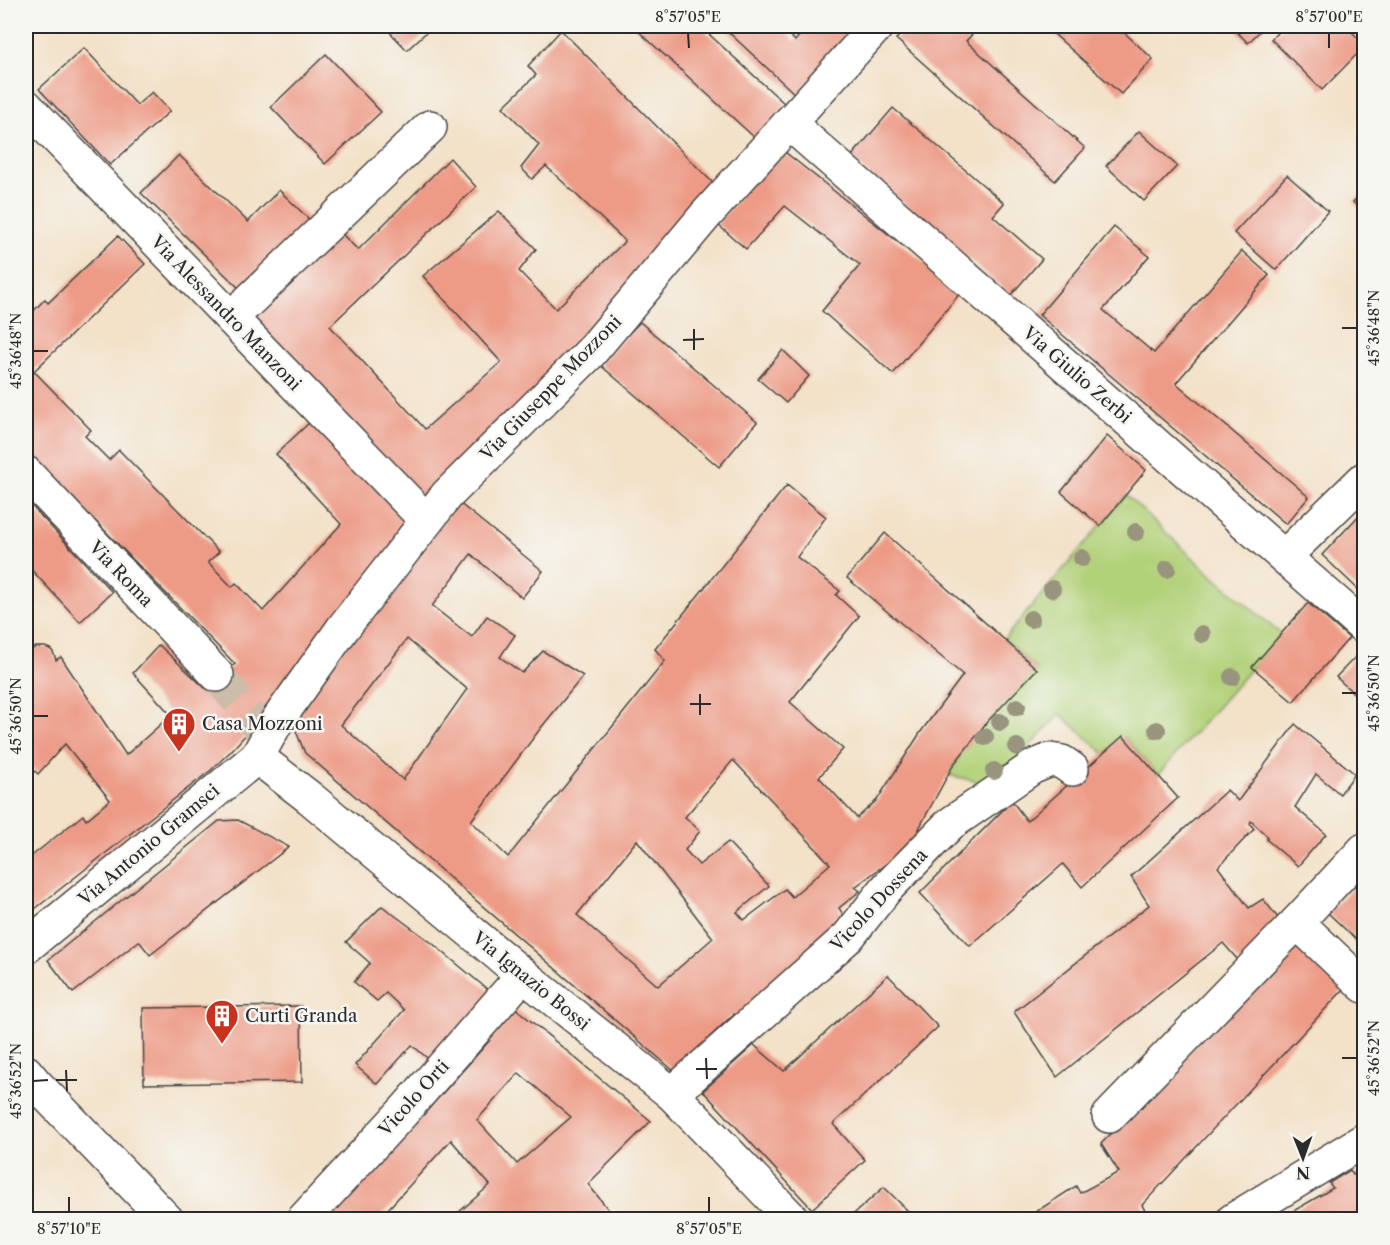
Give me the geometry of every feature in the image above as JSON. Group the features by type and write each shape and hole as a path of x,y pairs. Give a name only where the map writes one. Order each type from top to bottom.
{"street":[{"name":"Via Giuseppe Mozzoni","path":"262,748 277,722 337,638 447,495 591,352 705,216 877,26"},
{"name":"Via Alessandro Manzoni","path":"26,106 426,520"},
{"name":"Via Giulio Zerbi","path":"789,123 1365,627"},
{"path":"231,318 430,127"},
{"name":"Via Roma","path":"26,473 218,675"},
{"path":"1285,556 1365,479"},
{"name":"Via Antonio Gramsci","path":"26,947 262,748"},
{"name":"Via Ignazio Bossi","path":"262,748 318,806 672,1094 793,1220"},
{"name":"Vicolo Dossena","path":"672,1094 848,938 886,889 950,824 1033,767 1050,760 1062,762 1072,769"},
{"path":"1109,1116 1365,850"},
{"path":"1297,922 1365,986"},
{"name":"Vicolo Orti","path":"303,1220 404,1112 523,975"},
{"path":"26,1072 167,1220"},
{"path":"1233,1220 1365,1140"}],"green space":[{"path":"1126,495 1207,571 1281,634 1158,775 1124,737 1104,753 1060,714 993,785 948,775 977,733 1037,669 1004,639"}],"building":[{"path":"384,26 433,26 407,50"},
{"path":"637,26 700,26 786,105 755,138 635,28"},
{"path":"722,26 780,26 795,41 807,26 859,26 797,96"},
{"path":"909,26 980,26 966,41 1085,148 1055,181 896,39"},
{"path":"1045,26 1117,26 1153,59 1121,94"},
{"path":"1231,26 1265,26 1248,43"},
{"path":"1284,26 1346,26 1364,44 1364,47 1322,90 1271,39"},
{"path":"561,30 718,188 582,351 424,503 249,315 335,227 358,250 450,158 476,187 330,326 425,429 501,362 423,276 499,211 536,249 519,271 556,309 625,241 546,166 532,179 521,168 539,145 503,107 536,75 528,66"},
{"path":"84,48 137,105 152,92 170,111 110,165 39,89"},
{"path":"326,54 381,112 325,164 271,107"},
{"path":"893,108 1004,203 993,216 1042,259 1011,295 850,158"},
{"path":"1139,131 1177,166 1144,201 1106,166"},
{"path":"780,148 961,292 893,374 822,311 860,265 785,206 746,249 717,224"},
{"path":"179,155 248,222 279,190 312,222 244,293 141,193"},
{"path":"1287,175 1328,211 1276,270 1234,233"},
{"path":"1364,190 1364,213 1353,202"},
{"path":"1114,227 1149,256 1103,310 1154,353 1242,251 1269,275 1176,383 1309,497 1286,524 1039,315"},
{"path":"118,236 145,264 34,371 91,430 85,436 109,460 119,450 219,552 208,562 232,587 236,583 263,611 341,524 276,454 311,421 403,515 406,534 268,710 231,751 211,770 26,916 26,856 28,859 83,815 86,820 110,800 65,744 38,774 26,763 26,652 36,647 45,647 53,652 56,660 61,657 126,755 171,715 133,673 159,645 205,688 235,664 26,450 26,319 45,299 48,303"},
{"path":"640,322 757,422 719,467 599,364"},
{"path":"783,350 809,376 786,403 758,379"},
{"path":"1107,436 1146,470 1100,526 1061,492"},
{"path":"787,485 826,517 797,557 840,591 836,595 859,616 790,702 843,749 819,777 857,818 877,800 920,733 963,675 847,578 885,533 1037,669 987,722 954,764 910,846 855,887 860,891 839,908 849,924 739,1021 734,1014 674,1071 305,753 293,724 297,709 458,502 543,571 522,598 471,554 432,606 472,637 487,616 515,635 500,657 522,673 543,651 583,676 471,821 508,857 665,661 655,649","holes":["407,639 467,689 403,780 341,725","733,760 830,864 792,897 785,889 744,920 737,912 769,886 728,842 699,865 685,850 700,831 685,817","637,840 713,938 658,986 577,915"]},
{"path":"26,500 112,592 80,622 26,564"},
{"path":"1364,510 1364,595 1322,555"},
{"path":"1308,603 1349,638 1293,702 1252,667"},
{"path":"1362,650 1364,652 1364,708 1360,705 1362,701 1336,677"},
{"path":"1295,724 1355,774 1340,794 1316,774 1295,807 1326,834 1298,866 1267,840 1267,836 1251,821 1250,824 1254,829 1218,867 1249,908 1263,899 1283,924 1245,968 1223,943 1057,1077 1014,1012 1149,905 1131,877 1227,790 1238,801"},
{"path":"1123,736 1178,798 1082,887 1063,864 970,946 920,893 1012,801 1027,821"},
{"path":"238,820 289,847 150,955 139,941 73,993 48,960 219,821"},
{"path":"1364,876 1364,947 1328,913"},
{"path":"382,906 432,943 493,994 433,1063 412,1045 377,1084 355,1065 404,1010 386,993 377,1001 354,982 370,963 346,942"},
{"path":"1295,939 1344,989 1142,1205 1150,1220 1023,1220 1076,1186 1080,1193 1119,1172 1101,1144"},
{"path":"888,975 938,1027 833,1124 865,1160 812,1209 703,1091 754,1045 784,1071"},
{"name":"Curti Granda","path":"301,1006 302,1082 144,1084 143,1008"},
{"path":"514,1007 651,1121 588,1184 608,1209 596,1220 450,1220 490,1185 451,1140 378,1220 323,1220 406,1120 424,1114 490,1040 488,1038","holes":["519,1073 571,1117 517,1164 477,1120"]},
{"path":"1364,1168 1364,1220 1278,1220 1333,1188 1329,1183 1350,1170 1353,1175"},
{"path":"884,1187 915,1218 919,1215 923,1220 847,1220"}],"tunnel":[{"path":"217,675 268,739"}],"place":[{"name":"Casa Mozzoni","path":"179,753"},
{"name":"Curti Granda","path":"222,1045"}]}
